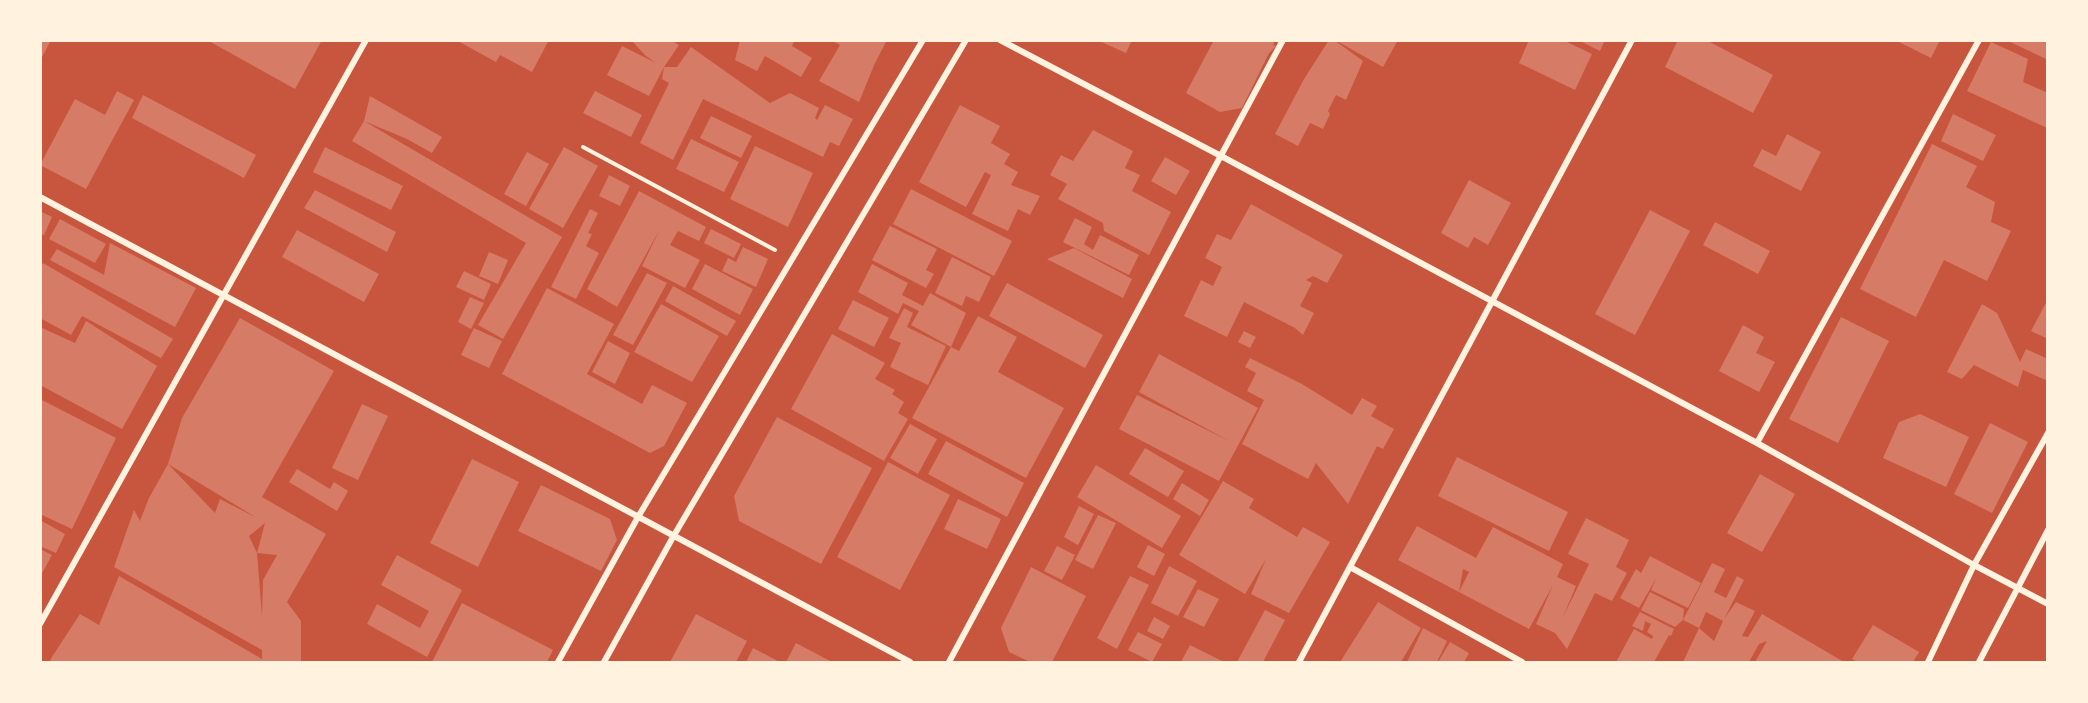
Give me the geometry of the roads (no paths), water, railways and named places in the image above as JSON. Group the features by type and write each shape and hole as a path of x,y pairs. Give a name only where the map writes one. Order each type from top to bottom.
{"street":[{"path":"40,624 366,40"},
{"path":"558,663 638,517 923,40"},
{"path":"604,663 674,537 966,40"},
{"path":"1000,40 1756,443 2048,604"},
{"path":"949,663 1283,40"},
{"path":"1299,663 1632,40"},
{"path":"1756,443 1979,40"},
{"path":"40,197 910,663"},
{"path":"1928,663 1974,565 2048,433"},
{"path":"1979,663 2048,530"},
{"path":"1350,567 1522,663"}]}
